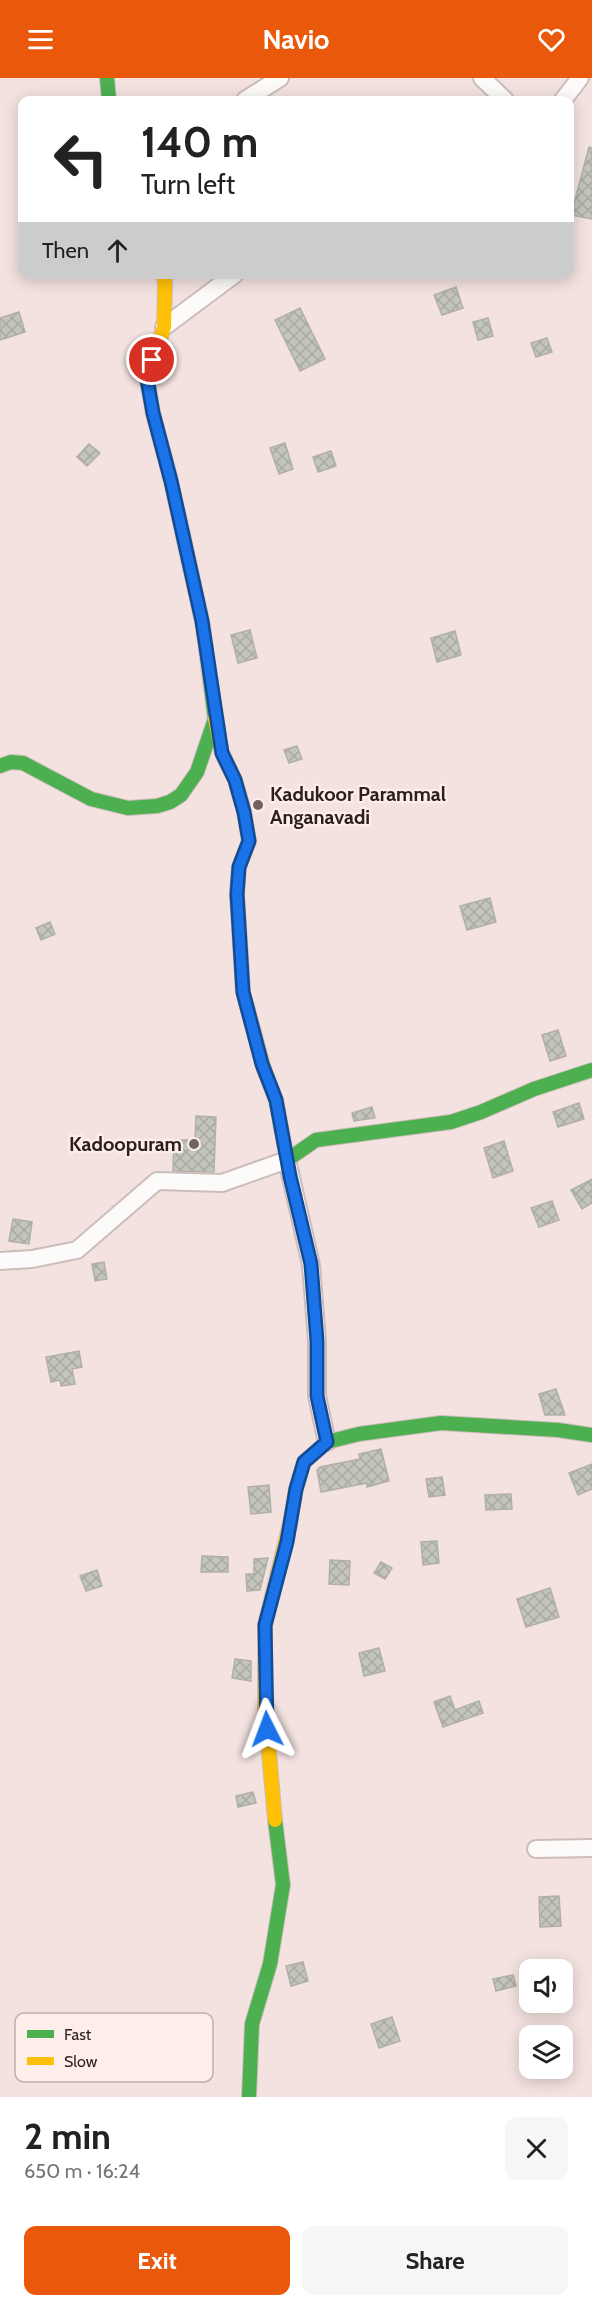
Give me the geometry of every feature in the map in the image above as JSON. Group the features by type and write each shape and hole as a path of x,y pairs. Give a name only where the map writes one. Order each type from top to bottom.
{"street":[{"path":"107,78 109,96"},
{"path":"251,96 280,78"},
{"path":"482,78 501,96"},
{"path":"566,96 580,78"},
{"path":"164,279 164,327 147,379 202,621 215,719 222,753 235,780 249,841 239,867 237,894 243,992 262,1064 276,1100 311,1264 317,1341 317,1396 327,1442"},
{"path":"164,327 228,279"},
{"path":"0,766 11,762 23,763 91,799 128,808 157,806 181,795 197,772 215,719"},
{"path":"0,1261 32,1259 77,1250 156,1181 222,1183 287,1160 316,1140 451,1122 534,1089 592,1070"},
{"path":"249,2097 252,2024 270,1964 283,1885 265,1708 265,1625 287,1542 296,1489 304,1462 327,1442 359,1434 441,1424 558,1430 592,1435"},
{"path":"536,1849 592,1848"}],"building":[{"path":"589,147 592,148 592,219 574,216 574,204"},
{"path":"456,287 463,308 442,315 434,295"},
{"path":"300,308 325,359 300,371 275,320"},
{"path":"19,312 25,332 0,340 0,318"},
{"path":"488,318 493,336 478,340 473,322"},
{"path":"547,338 552,352 536,357 531,343"},
{"path":"285,443 293,469 279,474 270,448"},
{"path":"89,444 100,453 87,466 77,457"},
{"path":"331,451 336,466 318,472 313,457"},
{"path":"250,630 257,658 238,663 231,635"},
{"path":"455,631 461,655 437,662 431,638"},
{"path":"297,746 302,759 289,763 284,750"},
{"path":"490,898 496,922 467,930 460,906"},
{"path":"50,922 55,934 41,940 36,928"},
{"path":"558,1030 566,1056 550,1061 542,1035"},
{"path":"579,1103 584,1119 558,1127 553,1112"},
{"path":"372,1107 375,1118 354,1121 352,1113"},
{"name":"Kadoopuram","path":"196,1116 216,1117 214,1172 173,1171 174,1140 195,1140"},
{"path":"504,1141 513,1171 493,1178 484,1148"},
{"path":"592,1179 592,1203 582,1209 571,1190"},
{"path":"552,1201 559,1220 539,1227 531,1208"},
{"path":"13,1219 32,1222 29,1244 9,1241"},
{"path":"104,1262 107,1279 95,1281 92,1264"},
{"path":"79,1351 82,1367 72,1369 75,1384 61,1386 60,1380 51,1382 46,1357"},
{"path":"556,1389 565,1415 545,1415 539,1394"},
{"path":"381,1449 389,1481 367,1487 367,1483 321,1492 317,1470 320,1467 360,1459 359,1454"},
{"path":"592,1464 592,1489 578,1495 569,1473"},
{"path":"442,1477 445,1495 429,1497 426,1479"},
{"path":"269,1485 271,1512 251,1514 248,1487"},
{"path":"511,1494 512,1509 486,1510 485,1495"},
{"path":"437,1541 439,1563 423,1565 421,1542"},
{"path":"202,1556 228,1557 228,1572 201,1572"},
{"path":"268,1558 260,1590 247,1591 246,1574 254,1574 254,1559"},
{"path":"330,1560 350,1561 349,1585 329,1584"},
{"path":"381,1562 392,1568 385,1579 374,1573"},
{"path":"97,1570 102,1586 86,1591 80,1576"},
{"path":"550,1588 559,1617 526,1627 517,1599"},
{"path":"379,1648 385,1671 364,1676 359,1653"},
{"path":"235,1659 251,1661 251,1681 232,1678"},
{"path":"450,1696 455,1710 479,1701 483,1713 443,1727 434,1702"},
{"path":"253,1792 256,1803 238,1807 236,1796"},
{"path":"559,1896 561,1926 540,1927 539,1897"},
{"path":"303,1962 308,1981 291,1986 286,1966"},
{"path":"513,1975 516,1986 496,1991 493,1979"},
{"path":"392,2017 400,2041 379,2048 371,2024"}],"traffic: fast":[{"path":"107,78 109,96"},
{"path":"0,766 11,762 23,763 91,799 128,808 157,806 170,802 181,795 197,772 215,719 206,648"},
{"path":"264,1069 276,1100 287,1160 316,1140 451,1122 534,1089 592,1070"},
{"path":"290,1524 296,1489 304,1462 327,1442 359,1434 441,1423 558,1430 592,1435"},
{"path":"249,2097 252,2024 270,1964 283,1885 275,1820"}],"traffic: slow":[{"path":"164,279 164,327 147,379 202,621 206,648"},
{"path":"215,719 222,753 235,780 244,811 249,841 239,867 237,894 243,992 264,1069"},
{"path":"275,1820 265,1708 265,1625 290,1524"}],"place":[{"name":"Kadukoor Parammal Anganavadi","path":"258,805"},
{"name":"Kadoopuram","path":"194,1144"}],"route":[{"path":"152,360 147,379 153,413 171,481 202,621 215,719 222,753 235,780 249,841 239,867 237,894 243,992 262,1064 276,1100 290,1176 311,1264 317,1341 317,1396 327,1442 304,1462 296,1489 287,1542 265,1625 267,1729"}]}
